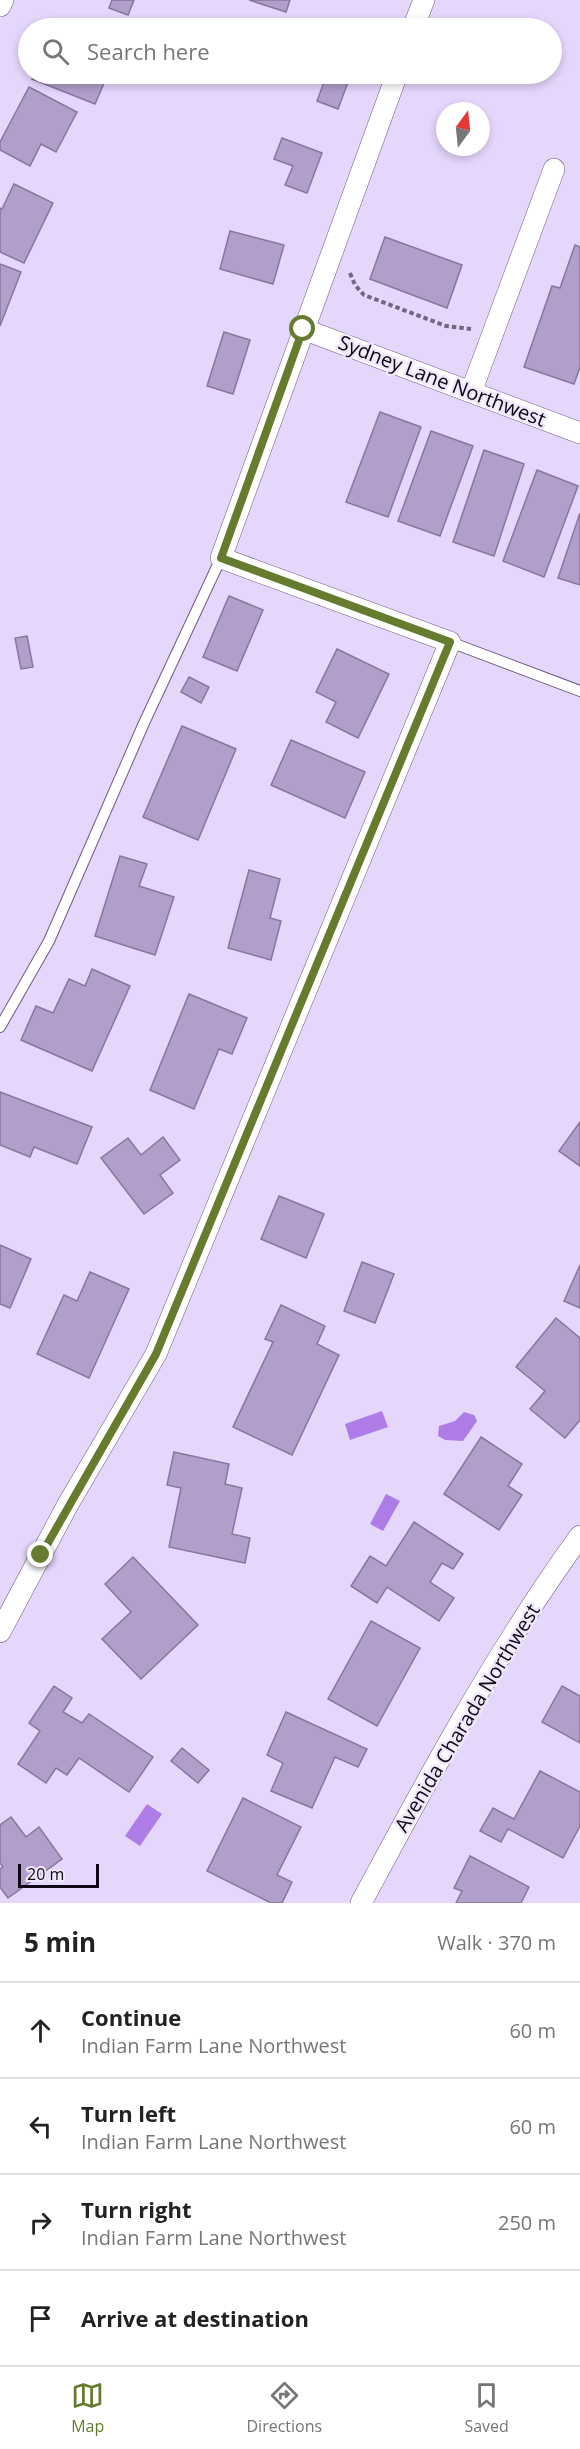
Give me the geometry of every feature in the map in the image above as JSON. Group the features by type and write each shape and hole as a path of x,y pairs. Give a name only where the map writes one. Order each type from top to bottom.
{"street":[{"path":"0,6 3,0"},
{"path":"417,18 424,0"},
{"path":"0,1632 67,1506 156,1354 450,642 221,558 393,84"},
{"path":"471,392 554,169"},
{"name":"Sydney Lane Northwest","path":"303,329 580,433"},
{"name":"Avenida Charada Northwest","path":"361,1903 465,1713 580,1536"}],"lane":[{"path":"0,1027 49,940 144,723 221,558"},
{"path":"450,642 580,691"}],"path":[{"path":"351,266 355,285 364,295 446,326 464,327 492,337"}],"shaded area":[{"path":"382,1411 388,1427 350,1440 345,1424"},
{"path":"464,1412 474,1415 477,1421 463,1441 445,1440 438,1436 439,1426 455,1421"},
{"path":"386,1494 400,1501 383,1531 370,1524"},
{"path":"147,1804 162,1814 140,1846 125,1836"}],"building":[{"path":"112,0 134,0 128,15 109,8"},
{"path":"249,0 290,0 286,12"},
{"path":"45,84 104,84 95,104"},
{"path":"323,84 347,84 338,109 317,101"},
{"path":"29,87 77,112 56,152 41,144 30,166 0,150 0,142"},
{"path":"282,138 322,153 307,193 285,185 293,166 274,159"},
{"path":"14,184 53,203 24,263 0,252 0,208 2,209"},
{"path":"230,231 284,245 273,284 220,269"},
{"path":"385,237 462,265 447,308 370,279"},
{"path":"575,245 580,247 580,367 574,384 524,367 552,286 560,288"},
{"path":"0,264 21,272 0,326"},
{"path":"224,332 250,340 233,394 207,386"},
{"path":"380,412 421,427 388,517 346,502"},
{"path":"431,431 473,446 440,536 398,521"},
{"path":"484,450 524,464 494,556 453,542"},
{"path":"537,470 578,486 544,577 503,561"},
{"path":"580,513 580,585 558,578"},
{"path":"229,596 263,610 237,671 203,657"},
{"path":"27,636 33,667 21,669 15,638"},
{"path":"337,649 389,674 358,738 326,722 336,702 316,692"},
{"path":"189,677 209,687 201,703 181,692"},
{"path":"182,726 236,749 198,840 143,817"},
{"path":"291,740 365,772 345,818 271,785"},
{"path":"120,856 147,864 139,886 174,897 155,955 95,936"},
{"path":"249,870 280,879 270,918 281,921 271,960 228,948"},
{"path":"92,969 130,986 92,1071 21,1040 36,1006 53,1013 69,979 85,986"},
{"path":"189,994 247,1018 232,1054 219,1049 194,1109 150,1090"},
{"path":"0,1092 92,1127 77,1164 34,1147 30,1157 0,1145"},
{"path":"580,1122 580,1166 559,1151"},
{"path":"163,1137 180,1160 160,1175 173,1193 144,1214 101,1158 128,1138 141,1155"},
{"path":"279,1196 324,1214 306,1258 261,1239"},
{"path":"0,1245 31,1259 10,1308 0,1304"},
{"path":"362,1262 394,1274 375,1323 344,1311"},
{"path":"580,1265 580,1308 564,1301"},
{"path":"90,1272 129,1289 89,1378 37,1354 64,1295 77,1301"},
{"path":"281,1305 325,1326 317,1344 339,1355 292,1455 233,1427 273,1342 265,1339"},
{"path":"556,1318 580,1338 580,1420 565,1438 530,1409 545,1391 516,1367"},
{"path":"481,1437 522,1464 508,1486 522,1495 499,1530 444,1494"},
{"path":"174,1452 229,1464 225,1484 242,1488 232,1534 250,1538 245,1563 169,1547 181,1488 167,1485"},
{"path":"414,1522 463,1554 453,1569 442,1563 430,1582 454,1598 439,1621 387,1587 377,1603 351,1586 370,1556 386,1566"},
{"path":"133,1557 198,1625 141,1679 102,1639 131,1612 105,1584"},
{"path":"371,1621 420,1648 377,1726 328,1699"},
{"path":"54,1686 72,1698 63,1712 82,1723 89,1714 153,1757 129,1792 79,1758 67,1775 56,1768 46,1783 18,1764 40,1731 29,1723"},
{"path":"562,1686 580,1696 580,1743 542,1722"},
{"path":"286,1712 367,1749 358,1767 335,1757 312,1808 271,1791 283,1763 267,1755"},
{"path":"182,1748 209,1770 198,1783 171,1761"},
{"path":"540,1771 580,1792 580,1826 563,1858 508,1829 501,1842 480,1831 493,1808 514,1819"},
{"path":"243,1798 301,1827 277,1875 292,1882 282,1903 271,1903 207,1871"},
{"path":"11,1817 26,1837 39,1827 62,1859 8,1898 0,1887 0,1869 3,1867 0,1863 0,1825"},
{"path":"470,1856 529,1887 521,1903 456,1903 462,1891 454,1888"}],"route":[{"path":"41,1555 156,1354 450,642 221,558 303,329"}]}
